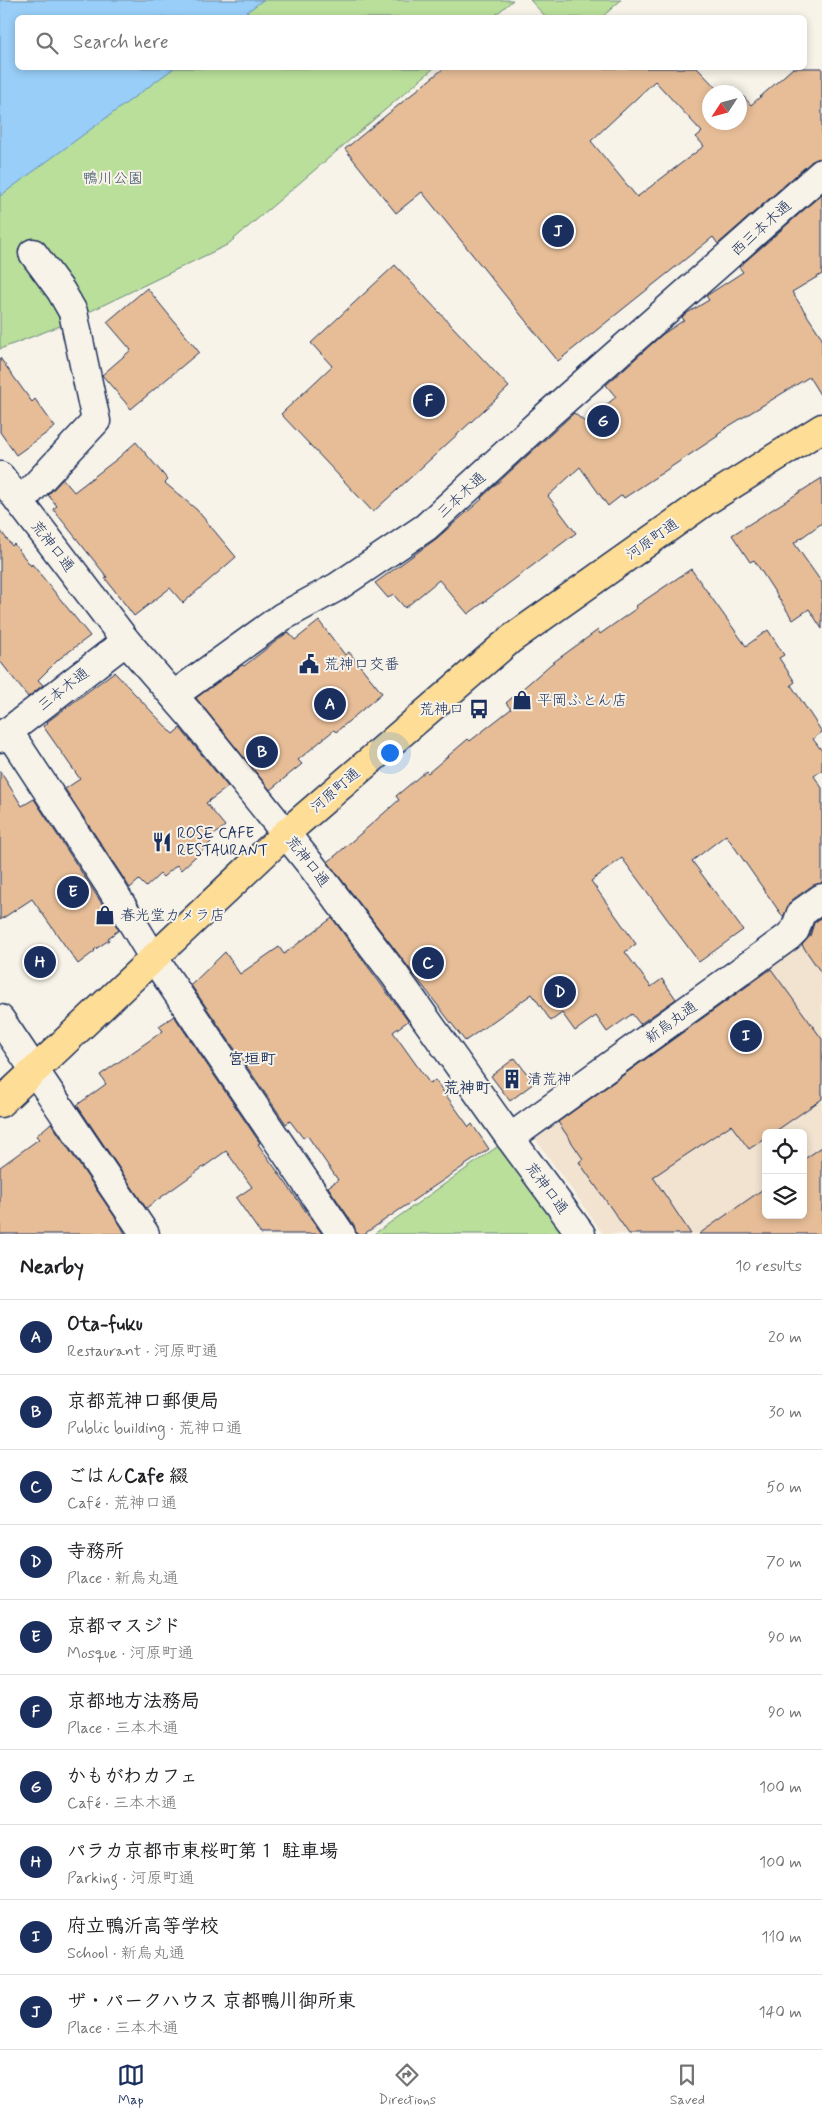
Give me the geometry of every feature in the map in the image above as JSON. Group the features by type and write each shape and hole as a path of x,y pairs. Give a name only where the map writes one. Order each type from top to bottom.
{"main road":[{"name":"河原町通","path":"0,1103 286,833 511,639 703,503 822,428"}],"street":[{"name":"西三本木通","path":"723,262 822,173"},
{"path":"20,502 96,422 73,312 61,291 33,253"},
{"name":"三本木通","path":"174,695 282,617 338,587 426,527 551,412 723,262"},
{"name":"荒神口通","path":"0,476 126,640 174,695 286,833 394,974 510,1138 581,1234"},
{"name":"三本木通","path":"4,735 126,640"},
{"path":"4,735 110,886 154,957 340,1234"},
{"name":"新烏丸通","path":"510,1138 788,936 795,930 801,913 822,898"},
{"path":"0,1019 145,1234"}],"shaded area":[{"path":"822,909 822,1234 603,1234 532,1134 808,940 810,918"}],"green space":[{"name":"鴨川公園","path":"0,0 513,0 496,15 15,15 15,70 432,70 227,245 60,326 0,349"},
{"path":"530,0 621,0 604,15 544,15"},
{"path":"504,1142 568,1234 374,1234"}],"water":[{"path":"0,0 263,0 243,15 15,15 15,70 171,70 0,196"}],"building":[{"path":"822,68 822,158 812,161 718,244 713,237 558,361 422,192 396,213 345,149 442,70 699,70 713,85 702,85 702,130 747,130 747,101 751,105 791,70","holes":["655,81 702,132 696,137 704,146 637,197 591,141"]},
{"path":"822,194 822,274 792,292 822,338 822,398 809,377 729,426 717,434 718,436 624,498 622,495 608,506 580,467 548,496 576,533 468,614 439,580 405,608 393,594 388,598 375,583 436,539 574,413 585,422 616,397 606,385 663,334 684,320 682,317 684,315 709,300 706,296 743,272 739,267"},
{"path":"395,265 509,387 373,512 281,414 332,366 311,343"},
{"path":"147,288 199,352 131,409 102,375 131,350 107,322"},
{"path":"0,358 32,402 35,399 55,427 16,455 0,432"},
{"path":"136,442 168,480 165,483 197,510 236,557 183,603 170,588 134,616 105,578 107,577 53,509 57,506 48,495 63,479 74,492"},
{"path":"822,478 822,523 794,543 822,583 822,629 809,609 793,620 754,560 750,562 732,535"},
{"path":"0,530 31,566 32,564 90,636 59,659 38,680 43,685 28,697 0,661"},
{"path":"691,569 746,646 768,630 784,655 779,658 795,682 791,685 822,732 813,739 822,751 822,770 814,776 822,788 822,883 813,885 792,900 783,917 726,835 692,861 743,930 699,962 622,858 591,881 636,944 625,952 651,987 662,979 676,999 640,1024 632,1014 607,1032 596,1016 575,1031 562,1013 551,1021 532,994 465,1041 328,862 399,800 396,796 426,771 428,773 468,739 470,741 511,709 506,703 551,664 598,630 600,634 637,608 636,606"},
{"path":"319,621 345,655 349,652 382,693 336,732 334,730 298,760 302,764 270,790 196,698 242,665 244,666 288,632 295,640"},
{"path":"114,672 173,734 180,728 228,787 206,803 225,826 209,839 211,842 181,870 177,865 163,877 160,874 146,887 139,880 130,888 65,789 80,779 43,726"},
{"path":"0,771 22,806 34,799 119,930 78,964 32,899 0,920"},
{"path":"822,917 822,974 802,945 810,936 814,923"},
{"path":"332,918 408,1021 393,1032 430,1084 435,1080 469,1127 472,1124 489,1149 364,1234 356,1234 354,1225 328,1187 338,1180 307,1135 303,1138 290,1121 286,1124 191,985 225,952 240,974 279,947 284,954"},
{"path":"771,969 822,1039 822,1099 779,1129 762,1129 762,1141 749,1149 731,1125 653,1177 691,1234 629,1234 579,1162 583,1159 558,1122"},
{"path":"174,1016 260,1143 258,1144 322,1234 261,1234 236,1198 252,1187 226,1151 146,1208 77,1105 106,1084 100,1075 163,1031 159,1026"},
{"name":"清荒神","path":"515,1058 534,1083 510,1101 491,1076"},
{"path":"51,1123 125,1234 0,1234 0,1167 39,1139 36,1136"},
{"path":"822,1147 822,1234 699,1234 762,1190 762,1219 807,1219 807,1157"}],"place":[{"name":"ザ・パークハウス 京都鴨川御所東","path":"558,231"},
{"name":"京都地方法務局","path":"429,401"},
{"name":"かもがわカフェ","path":"603,421"},
{"name":"荒神口交番","path":"309,664"},
{"name":"平岡ふとん店","path":"522,700"},
{"name":"Ota-fuku","path":"330,704"},
{"name":"荒神口","path":"479,709"},
{"name":"京都荒神口郵便局","path":"262,752"},
{"name":"ROSE CAFE RESTAURANT","path":"162,842"},
{"name":"京都マスジド","path":"73,892"},
{"name":"春光堂カメラ店","path":"105,915"},
{"name":"パラカ京都市東桜町第１ 駐車場","path":"40,962"},
{"name":"ごはんCafe 綴","path":"428,963"},
{"name":"寺務所","path":"560,992"},
{"name":"府立鴨沂高等学校","path":"746,1036"},
{"name":"清荒神","path":"512,1079"}],"district":[{"name":"宮垣町","path":"252,1058"},
{"name":"荒神町","path":"467,1087"}]}
